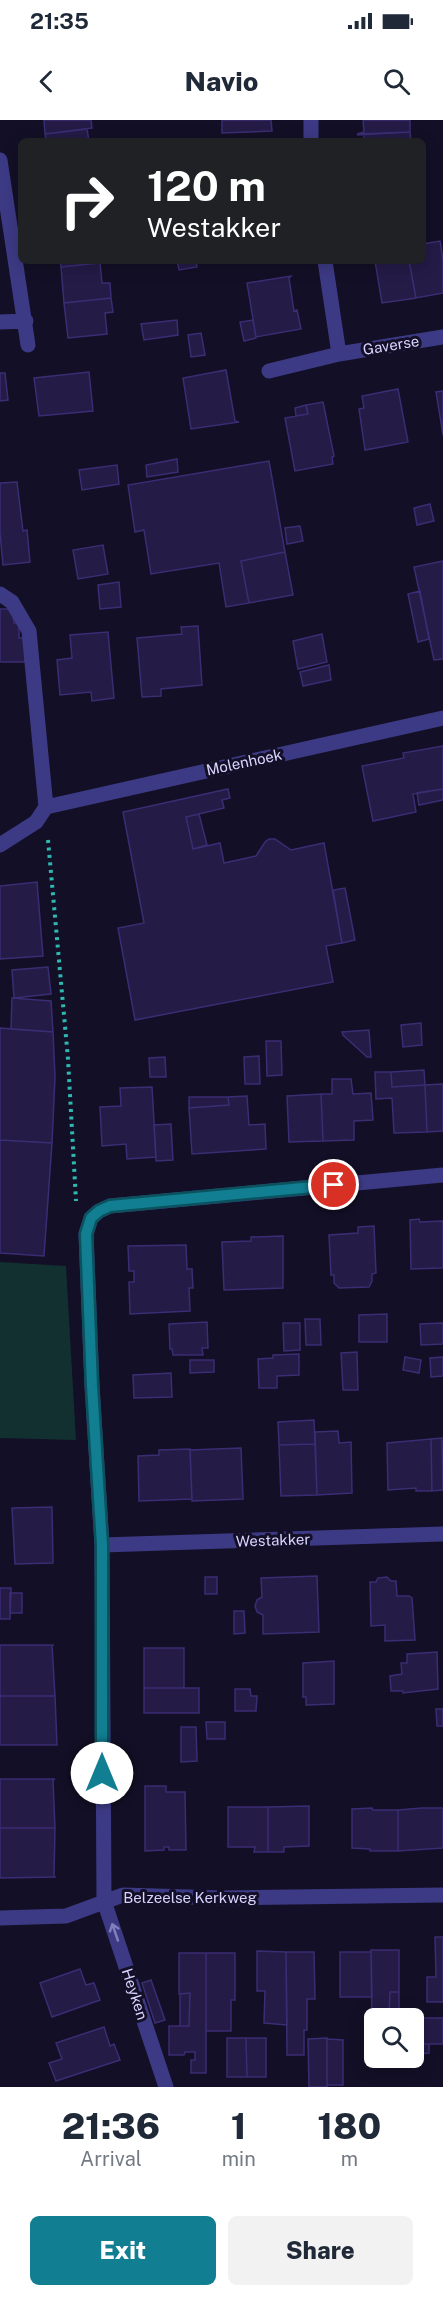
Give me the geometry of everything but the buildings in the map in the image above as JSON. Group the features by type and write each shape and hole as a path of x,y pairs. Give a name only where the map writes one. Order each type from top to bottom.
{"street":[{"path":"311,120 311,138"},
{"path":"0,160 28,345"},
{"path":"325,264 339,354"},
{"path":"0,322 26,321"},
{"name":"Gaverse","path":"269,371 339,354 443,337"},
{"path":"0,594 12,602 29,631 46,807 36,822 0,845"},
{"name":"Molenhoek","path":"46,807 443,718"},
{"path":"91,1218 110,1206 443,1175"},
{"name":"Belzeelse Kerkweg","path":"91,1218 86,1234 92,1386 102,1545 104,1901 123,1895 221,1898 443,1895"},
{"name":"Westakker","path":"102,1545 443,1534"},
{"path":"0,1918 66,1917 104,1901"},
{"name":"Heyken","path":"104,1901 166,2087"}],"path":[{"path":"46,807 68,1059 76,1202 91,1218"}],"green space":[{"path":"0,1262 66,1266 76,1440 0,1438"}],"route":[{"path":"102,1773 102,1545 92,1386 86,1234 91,1218 110,1206 334,1185"}]}
